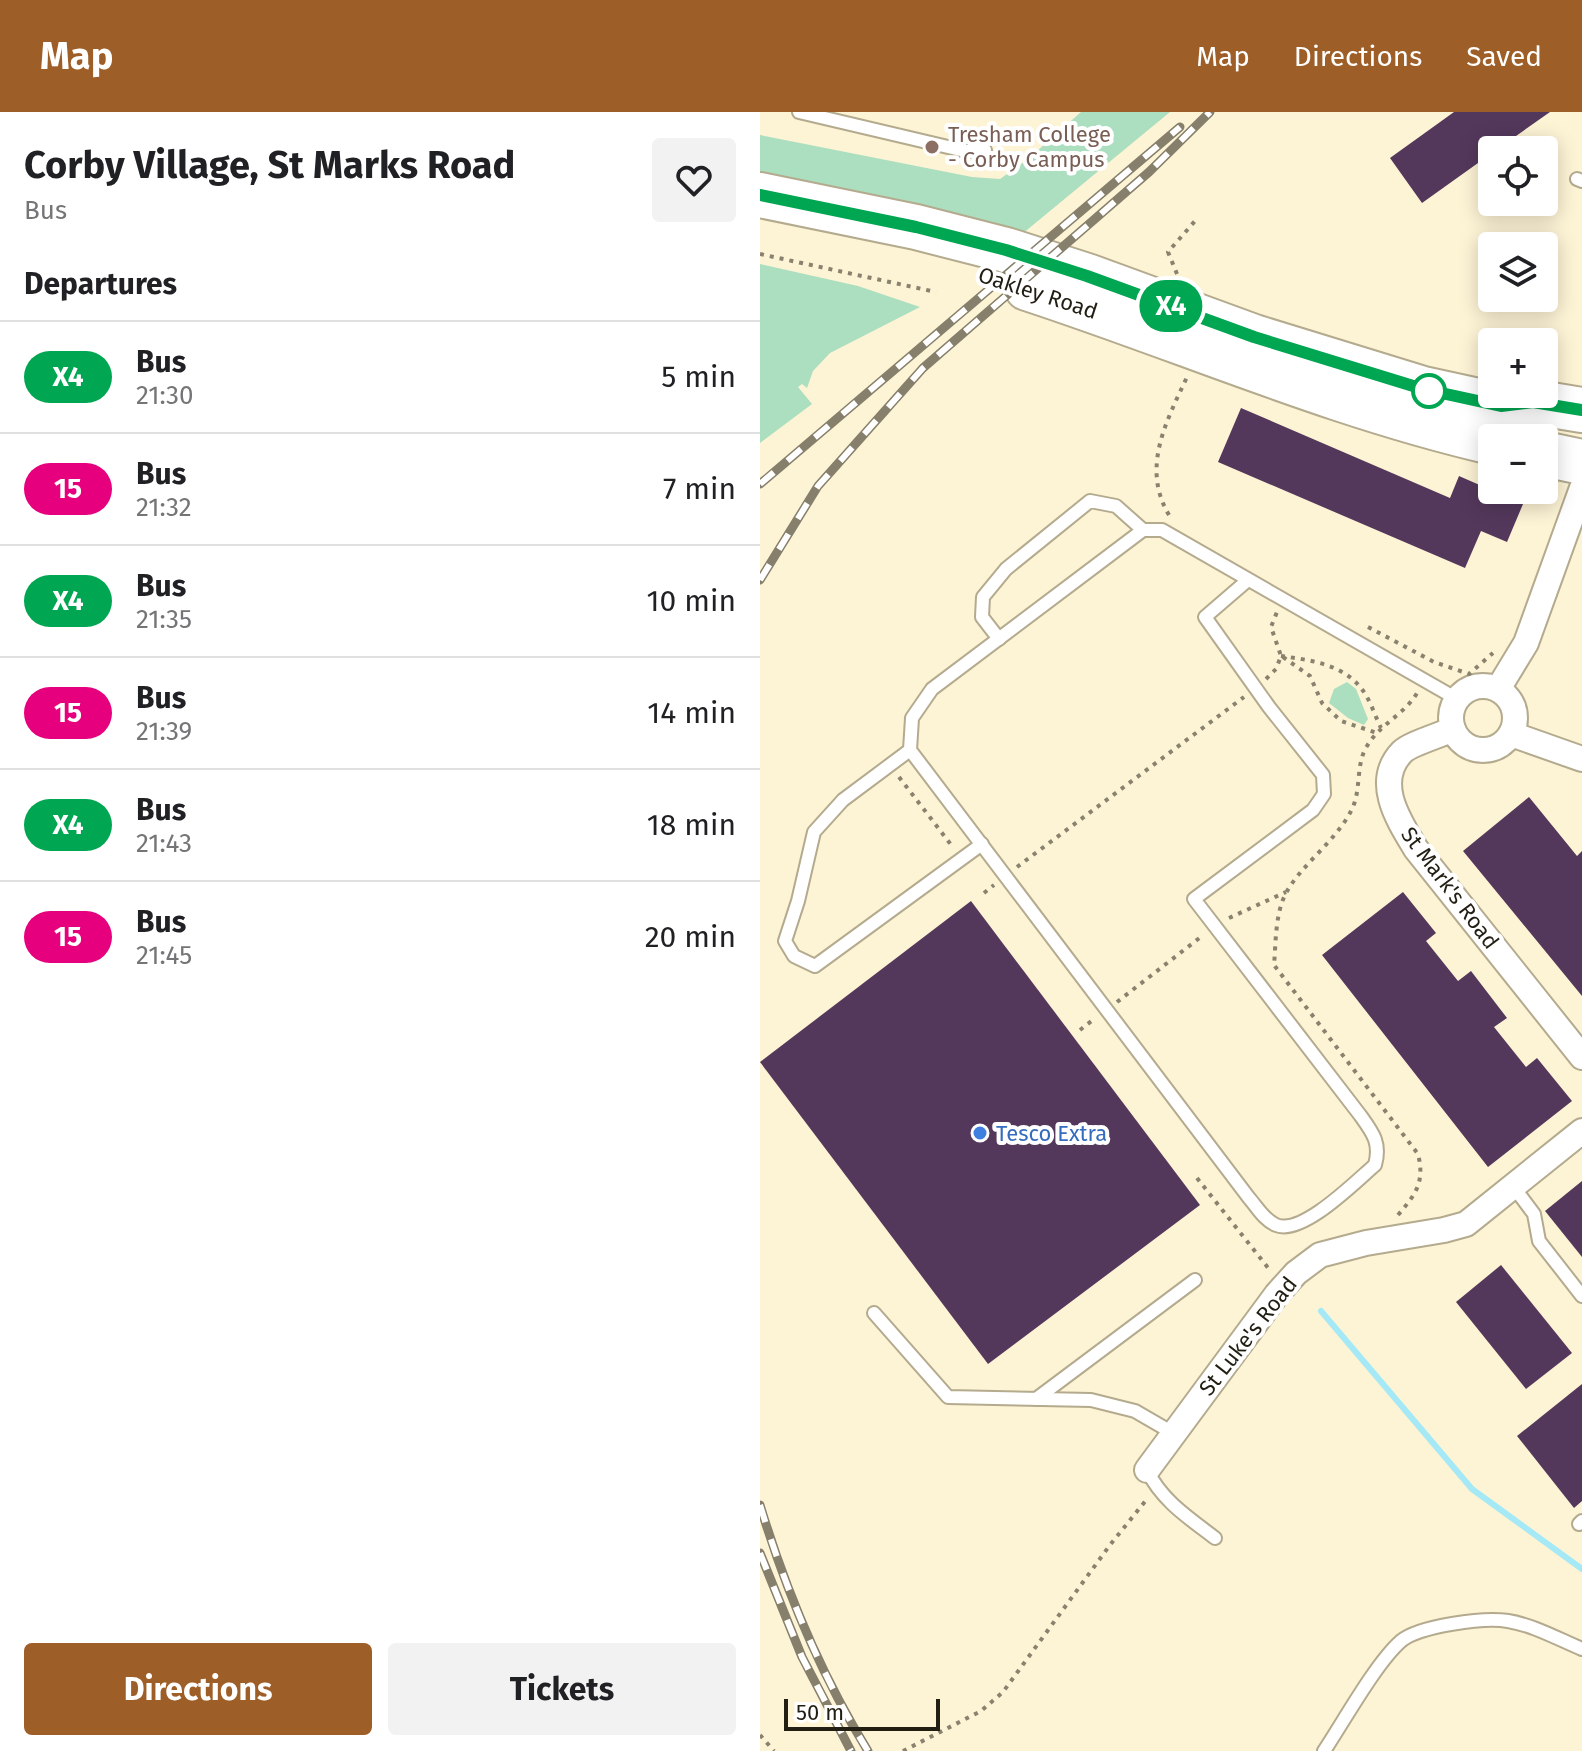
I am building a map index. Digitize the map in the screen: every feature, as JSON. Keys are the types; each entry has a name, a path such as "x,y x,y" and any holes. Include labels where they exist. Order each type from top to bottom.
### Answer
{"highway":[{"name":"Oakley Road","path":"760,195 916,227 1006,250 1254,337 1423,389 1497,424 1533,402 1582,410"},
{"name":"Oakley Road","path":"760,225 980,273 1341,401 1439,429 1478,426"},
{"path":"1497,424 1535,424"},
{"path":"1558,431 1577,436 1582,441"},
{"path":"1558,457 1582,462"}],"street":[{"path":"1498,689 1526,643 1582,488"},
{"path":"1480,686 1498,689 1513,705 1515,725 1511,734 1496,748 1476,749 1466,745 1453,729 1452,712 1457,699 1480,686"},
{"name":"St Mark's Road","path":"1453,729 1402,751 1389,776 1395,814 1416,849 1582,1057"},
{"path":"1511,734 1582,759"},
{"name":"St Luke's Road","path":"1147,1470 1284,1284 1320,1255 1466,1224 1582,1131"}],"lane":[{"path":"799,112 965,151 985,150"},
{"path":"999,639 982,617 983,597 1006,569 1090,501 1116,506 1143,530"},
{"path":"1248,580 1205,617 1255,688 1323,775 1324,794 1313,810 1194,899 1376,1136 1379,1152 1375,1165 1307,1220 1290,1227 1276,1225 1263,1215 910,750 912,718 932,689 1143,530 1162,530 1457,699"},
{"path":"910,750 843,800 814,832 785,941 794,956 815,966 982,844"},
{"path":"1513,1186 1534,1214 1539,1241 1582,1296"},
{"path":"1036,1399 1195,1280"},
{"path":"874,1313 948,1397 1091,1400 1135,1411 1173,1433"},
{"path":"1147,1470 1155,1487 1176,1508 1215,1538"},
{"path":"1324,1751 1384,1661 1401,1641 1414,1633 1453,1625 1507,1621 1531,1627 1582,1649"}],"path":[{"path":"1182,286 1168,252 1195,221"},
{"path":"760,254 936,292"},
{"path":"1170,518 1158,497 1158,450 1165,426 1193,364"},
{"path":"1281,656 1318,661 1348,676 1362,689 1379,731 1341,721 1322,703 1310,676 1281,656 1271,627 1284,601"},
{"path":"1434,662 1469,674 1498,646"},
{"path":"984,893 1255,688 1276,669 1281,656"},
{"path":"890,765 962,858"},
{"path":"1080,1030 1216,925 1240,911 1286,892"},
{"path":"1197,1178 1273,1274"},
{"path":"903,1751 981,1711 993,1701"},
{"path":"760,1735 774,1751"}],"green space":[{"path":"1081,112 1170,112 1016,239 760,180 760,135 972,177 1000,179 1028,159"},
{"path":"760,264 858,286 920,307 830,353 813,371 807,388 802,384 798,387 812,404 760,443"},
{"path":"1347,682 1356,689 1368,719 1364,725 1348,718 1329,703 1334,689"}],"building":[{"path":"1454,112 1550,112 1516,136 1478,136 1478,163 1422,203 1390,158"},
{"path":"1241,408 1450,498 1459,476 1478,484 1478,504 1523,504 1507,542 1481,531 1465,568 1218,462"},
{"path":"1529,797 1577,856 1582,851 1582,996 1463,851"},
{"path":"1403,892 1436,933 1426,941 1458,981 1471,971 1507,1018 1494,1027 1526,1067 1537,1058 1572,1101 1488,1167 1322,955"},
{"name":"Tesco Extra","path":"971,901 1200,1205 988,1364 760,1062"},
{"path":"1582,1181 1582,1257 1545,1211"},
{"path":"1501,1265 1572,1353 1526,1389 1456,1302"},
{"path":"1582,1384 1582,1501 1574,1508 1517,1436"}],"waterway":[{"path":"1321,1311 1472,1489 1582,1569"}],"railway":[{"path":"760,580 818,486 923,368 1149,172 1210,112"},
{"path":"760,484 1180,127"},
{"path":"760,1505 806,1632 835,1693 868,1751"},
{"path":"760,1553 802,1657 851,1751"}],"bus line":[{"name":"X4","path":"760,195 916,227 1006,250 1254,337 1423,389 1501,406 1533,402 1582,410"}],"place":[{"name":"Tresham College - Corby Campus","path":"932,147"},
{"name":"Tesco Extra","path":"980,1133"}]}
